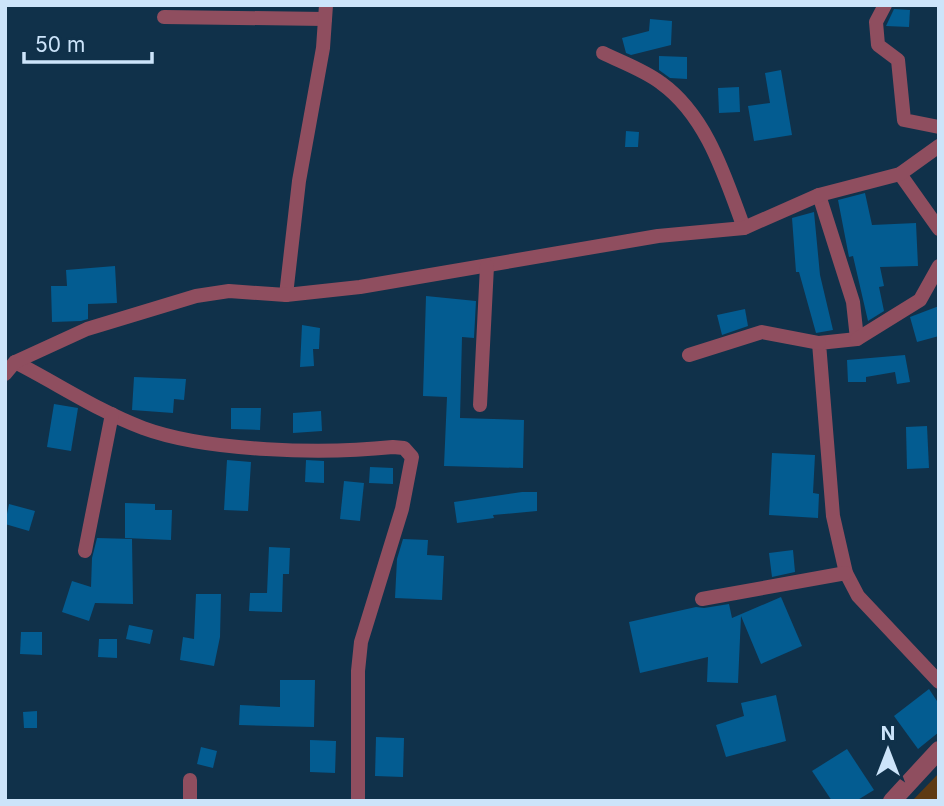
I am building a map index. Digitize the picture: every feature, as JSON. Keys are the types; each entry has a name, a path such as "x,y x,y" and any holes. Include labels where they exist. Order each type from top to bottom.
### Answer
{"street":[{"path":"885,5 876,22 878,44 898,60 904,120 939,127"},
{"path":"164,17 325,12 323,48 299,181 286,295"},
{"path":"603,53 661,83 689,112 716,154 744,228"},
{"path":"10,368 87,329 196,296 229,291 286,295 360,287 658,236 744,228 820,195 900,174 939,146"},
{"path":"900,174 939,229"},
{"path":"820,195 853,302 857,339"},
{"path":"480,405 487,266"},
{"path":"689,355 762,332 820,343 857,339 920,300 939,266"},
{"path":"820,343 834,516 845,572 858,596 939,682"},
{"path":"10,368 146,429 215,443 305,451 404,448 412,457 402,509 361,642 358,671 358,801"},
{"path":"85,551 112,414"},
{"path":"702,599 845,572"},
{"path":"892,801 939,750"},
{"path":"190,780 190,801"}],"shaded area":[{"path":"939,773 939,801 912,801"}],"building":[{"path":"894,9 910,10 909,27 886,26"},
{"path":"650,19 672,21 671,45 631,55 626,53 622,38 649,31"},
{"path":"659,56 687,57 687,79 670,78 659,70"},
{"path":"781,70 792,135 754,141 748,106 770,103 765,73"},
{"path":"739,87 740,112 719,113 718,88"},
{"path":"626,131 639,132 638,147 625,147"},
{"path":"865,193 872,225 916,223 918,266 880,267 884,286 879,287 884,311 868,321 853,256 849,257 838,200"},
{"path":"814,212 820,275 833,330 816,333 799,272 796,272 792,218"},
{"path":"115,266 117,303 88,304 88,319 52,322 51,286 67,286 66,270"},
{"path":"426,296 476,301 474,338 462,337 460,418 524,420 523,468 444,466 447,397 423,396"},
{"path":"939,306 939,336 917,342 910,317"},
{"path":"745,309 748,326 722,335 717,315"},
{"path":"302,325 320,328 319,349 313,349 314,366 300,367"},
{"path":"905,355 910,382 897,384 895,372 866,377 866,382 848,382 847,360"},
{"path":"134,377 186,379 184,400 174,399 173,413 132,410"},
{"path":"54,404 78,408 71,451 47,447"},
{"path":"231,408 261,408 260,430 231,429"},
{"path":"321,411 322,431 293,433 293,413"},
{"path":"927,426 929,468 907,469 906,427"},
{"path":"772,453 815,455 813,493 819,494 818,518 769,515"},
{"path":"227,460 251,462 248,511 224,510"},
{"path":"306,460 324,461 324,483 305,482"},
{"path":"370,467 393,468 393,484 369,483"},
{"path":"344,481 364,483 360,521 340,519"},
{"path":"537,492 537,511 493,515 494,518 457,523 454,502"},
{"path":"125,503 155,504 155,510 172,510 171,540 125,538"},
{"path":"9,504 35,511 29,531 5,524"},
{"path":"97,538 132,539 133,604 95,603 89,621 62,612 72,581 91,587 92,558"},
{"path":"403,539 428,540 427,555 444,556 442,600 395,598 397,559"},
{"path":"269,547 290,548 289,574 283,574 282,612 249,611 250,593 267,593"},
{"path":"793,550 795,572 772,577 769,553"},
{"path":"196,594 221,594 220,637 214,666 180,660 183,637 194,639"},
{"path":"781,597 802,646 761,664 741,616 738,683 707,682 708,657 640,673 629,622 696,607 729,604 732,618"},
{"path":"129,625 153,630 150,644 126,639"},
{"path":"21,632 42,632 42,655 20,654"},
{"path":"99,639 117,639 117,658 98,657"},
{"path":"280,680 315,680 314,727 239,725 240,705 280,707"},
{"path":"929,689 939,704 939,732 918,749 894,716"},
{"path":"776,695 786,741 726,757 716,725 744,716 741,703"},
{"path":"37,711 37,728 24,728 23,712"},
{"path":"376,737 404,738 403,777 375,776"},
{"path":"310,740 336,741 335,773 310,772"},
{"path":"201,747 217,751 213,768 197,764"},
{"path":"847,749 874,790 856,801 832,801 812,771"}]}
